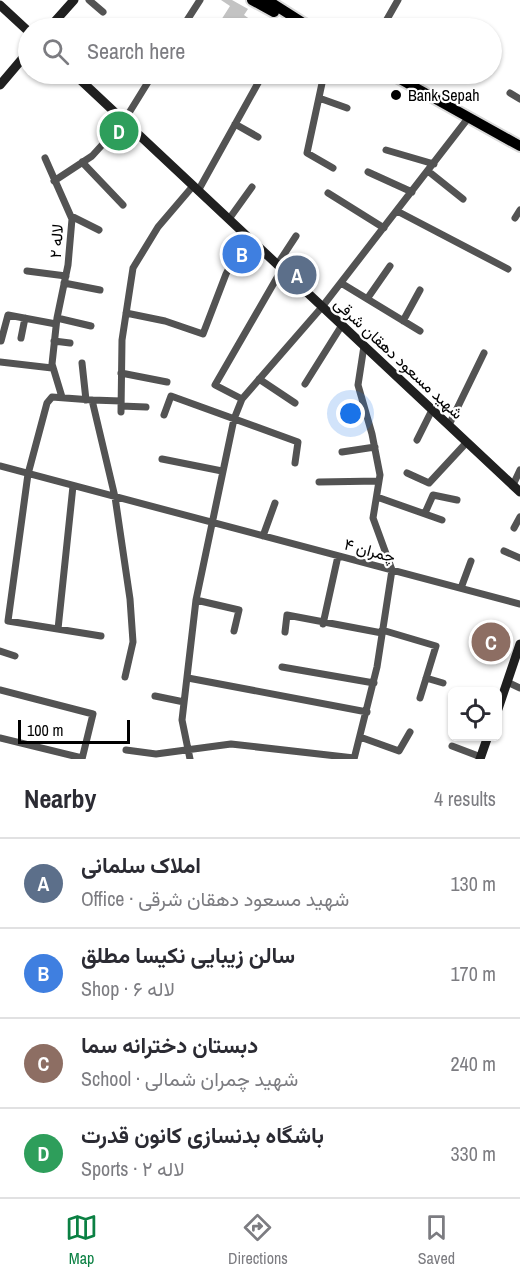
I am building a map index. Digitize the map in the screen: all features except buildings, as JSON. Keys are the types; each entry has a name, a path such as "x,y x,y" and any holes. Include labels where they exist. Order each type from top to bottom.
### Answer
{"main road":[{"path":"58,18 74,0"},
{"path":"252,0 281,18"},
{"path":"267,0 285,18"},
{"path":"0,5 18,22"},
{"path":"0,84 18,63"},
{"name":"شهید مسعود دهقان شرقی","path":"85,84 516,489"},
{"path":"410,84 520,146"},
{"path":"502,697 520,644"},
{"path":"481,758 486,741"}],"street":[{"path":"89,0 103,12"},
{"path":"188,18 200,0"},
{"path":"388,18 398,0"},
{"path":"54,181 92,156 124,121 147,84"},
{"path":"121,406 122,340 133,268 158,227 196,188 257,84"},
{"path":"322,84 307,153 333,168"},
{"path":"510,93 520,99"},
{"path":"319,98 347,108"},
{"path":"189,755 182,720 196,600 234,418 242,399 322,307 469,117"},
{"path":"235,124 258,137"},
{"path":"386,150 434,164"},
{"name":"لاله ۲","path":"45,158 71,216 65,280 54,341 52,368 62,397"},
{"path":"82,162 123,205"},
{"path":"428,171 464,199"},
{"path":"368,172 412,192"},
{"path":"229,219 252,187"},
{"path":"328,193 384,228"},
{"path":"515,218 520,210"},
{"path":"397,211 508,269"},
{"path":"71,216 99,230"},
{"path":"126,313 165,321 203,334 226,274 246,235"},
{"path":"242,399 215,385 296,236"},
{"path":"367,299 390,266"},
{"path":"27,271 100,290"},
{"path":"341,283 420,331"},
{"path":"403,321 420,290"},
{"path":"1,342 8,315 91,326"},
{"path":"21,338 25,318"},
{"path":"305,384 342,325"},
{"path":"54,341 70,343"},
{"path":"126,750 189,755 231,744 354,758 374,683 392,570 373,518 380,481 375,447 358,385 364,346"},
{"path":"449,425 484,353"},
{"path":"0,362 52,368"},
{"path":"82,363 89,400 115,497 130,599 133,642 125,677"},
{"path":"121,374 166,382"},
{"path":"260,379 295,403"},
{"path":"165,415 171,396 234,418 297,442 295,463"},
{"path":"101,636 8,621 28,474 47,403 52,397 146,407"},
{"path":"417,440 432,410"},
{"path":"407,472 429,483 467,442"},
{"path":"342,452 375,447"},
{"path":"162,459 222,471"},
{"name":"چمران ۴","path":"0,466 520,604"},
{"path":"516,489 520,470"},
{"path":"319,482 380,481"},
{"path":"58,629 73,486"},
{"path":"425,513 433,495 457,500"},
{"path":"377,497 441,520"},
{"path":"263,536 275,503"},
{"path":"514,528 520,517"},
{"path":"504,551 520,558"},
{"path":"323,624 338,556"},
{"path":"461,588 471,561"},
{"path":"196,600 239,610 234,631"},
{"path":"285,632 287,615 323,624 382,631 436,646 420,698"},
{"path":"0,651 15,656"},
{"path":"282,668 374,683"},
{"path":"188,678 366,712"},
{"path":"426,678 443,683"},
{"path":"507,682 520,688"},
{"path":"0,690 93,714 82,758 0,738"},
{"path":"155,696 184,702"},
{"path":"360,737 399,751 410,732"},
{"path":"452,746 481,758"}],"place":[{"name":"Bank Sepah","path":"396,95"},
{"name":"باشگاه بدنسازی کانون قدرت","path":"119,131"},
{"name":"سالن زیبایی نکیسا مطلق","path":"242,254"},
{"name":"املاک سلمانی","path":"297,275"},
{"name":"دبستان دخترانه سما","path":"491,642"}]}
